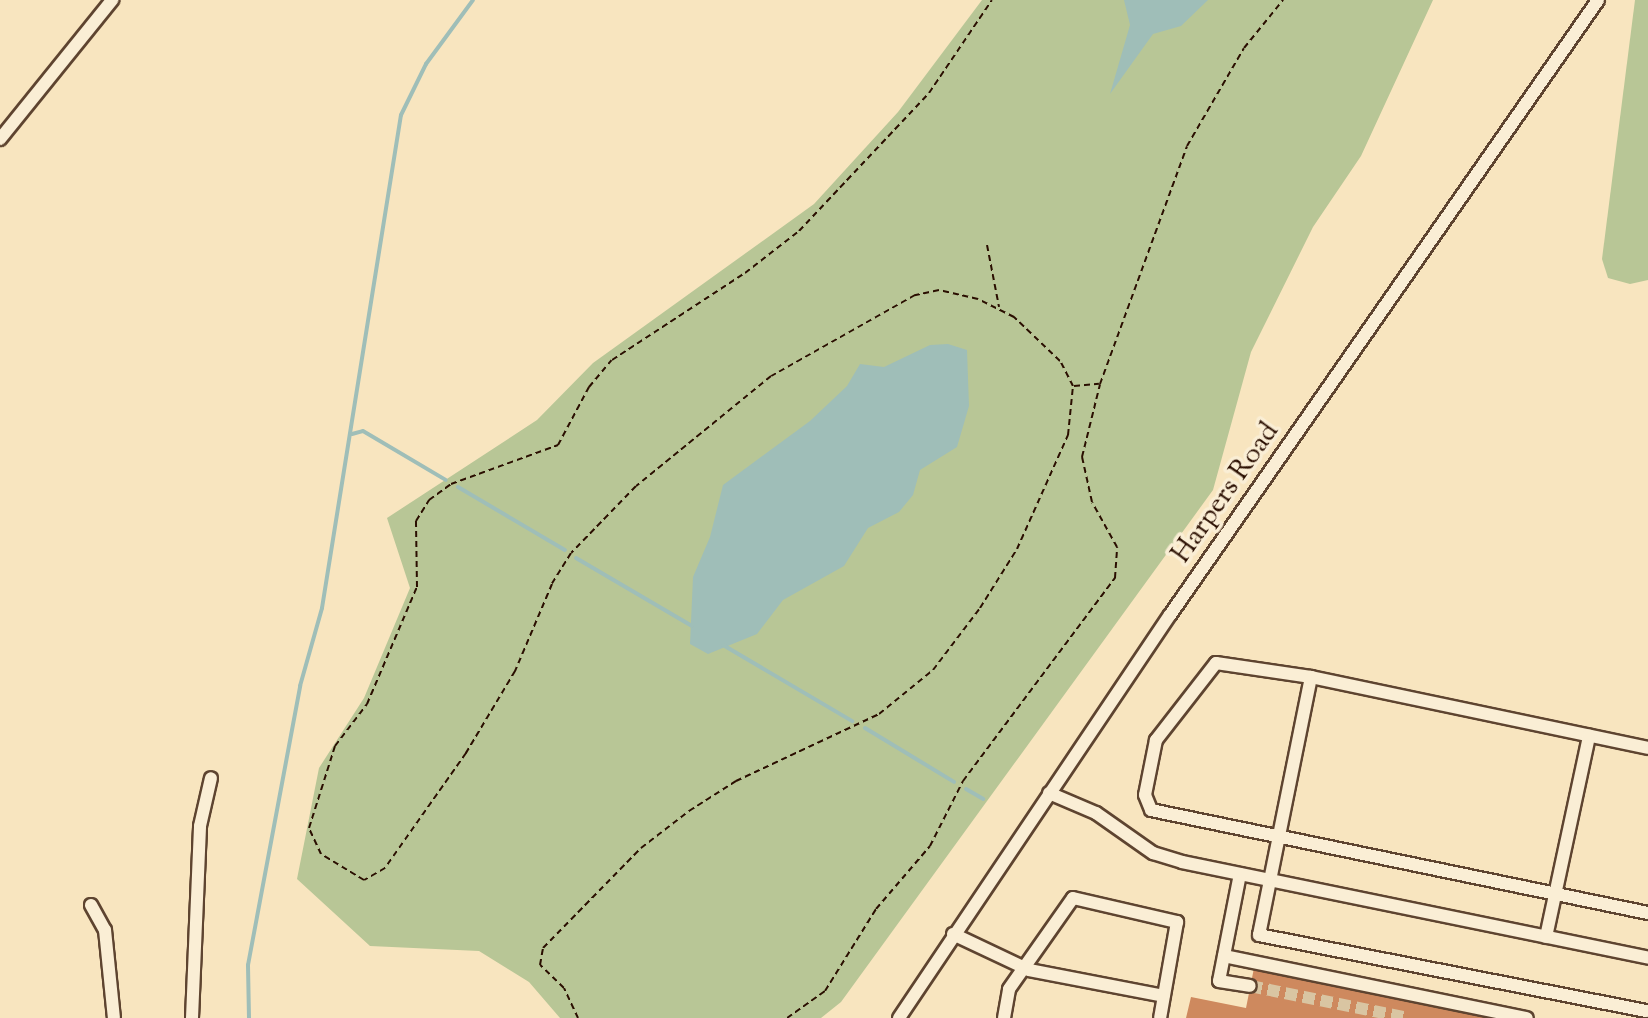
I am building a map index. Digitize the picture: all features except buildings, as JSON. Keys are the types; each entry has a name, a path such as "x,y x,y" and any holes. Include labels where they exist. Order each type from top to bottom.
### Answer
{"street":[{"path":"0,139 112,0"},
{"name":"Harpers Road","path":"899,1018 1049,793 1598,0"},
{"path":"1648,748 1311,677 1216,663 1156,740 1145,795 1151,810 1648,913"},
{"path":"1311,677 1259,935 1648,1011"},
{"path":"1546,937 1589,736"},
{"path":"192,1018 200,826 211,778"},
{"path":"1049,793 1096,813 1153,853 1268,880 1648,958"},
{"path":"1240,874 1219,981 1250,986"},
{"path":"1004,1018 1009,989 1073,898 1177,922 1160,1018"},
{"path":"91,905 105,930 114,1018"},
{"path":"953,934 1022,967 1164,996"},
{"path":"1224,956 1527,1018"}],"path":[{"path":"578,1018 564,988 540,965 543,948 667,827 736,781 879,714 933,670 980,608 1017,549 1068,435 1073,386 1041,340 999,308 959,293 926,291 787,365 725,411 636,486 571,553 552,584 515,671 466,753 385,868 364,880 321,854 309,828 335,746 367,704 417,587 415,529 421,510 464,478 558,445 589,387 612,360 745,273 799,231 929,93 992,0"},
{"path":"787,1018 825,991 876,909 930,846 963,781 1115,578 1117,547 1092,502 1082,457 1100,384 1187,146 1249,41 1283,0"},
{"path":"987,245 999,308"},
{"path":"1073,386 1100,384"}],"green space":[{"path":"982,0 1433,0 1361,156 1313,227 1251,352 1213,490 841,1002 821,1018 560,1018 529,982 479,951 370,946 297,879 319,768 364,698 410,588 387,518 537,420 593,363 814,204 898,112"},
{"path":"1635,0 1648,0 1648,280 1630,284 1608,278 1602,259"}],"water":[{"path":"1124,0 1208,0 1181,26 1153,34 1110,94 1130,25"},
{"path":"948,344 967,350 969,406 957,447 920,470 913,495 899,512 868,528 844,566 783,600 757,634 708,654 690,644 693,577 710,537 723,485 810,421 847,386 860,364 884,367 930,345"}],"waterway":[{"path":"249,1018 248,965 300,686 322,608 401,115 426,64 473,0"},
{"path":"352,434 363,431 446,480"},
{"path":"458,487 565,550"},
{"path":"576,558 692,626"},
{"path":"723,645 852,721"},
{"path":"865,728 954,782"},
{"path":"966,789 983,799"}],"tunnel":[{"path":"1250,986 1408,1018"}]}
